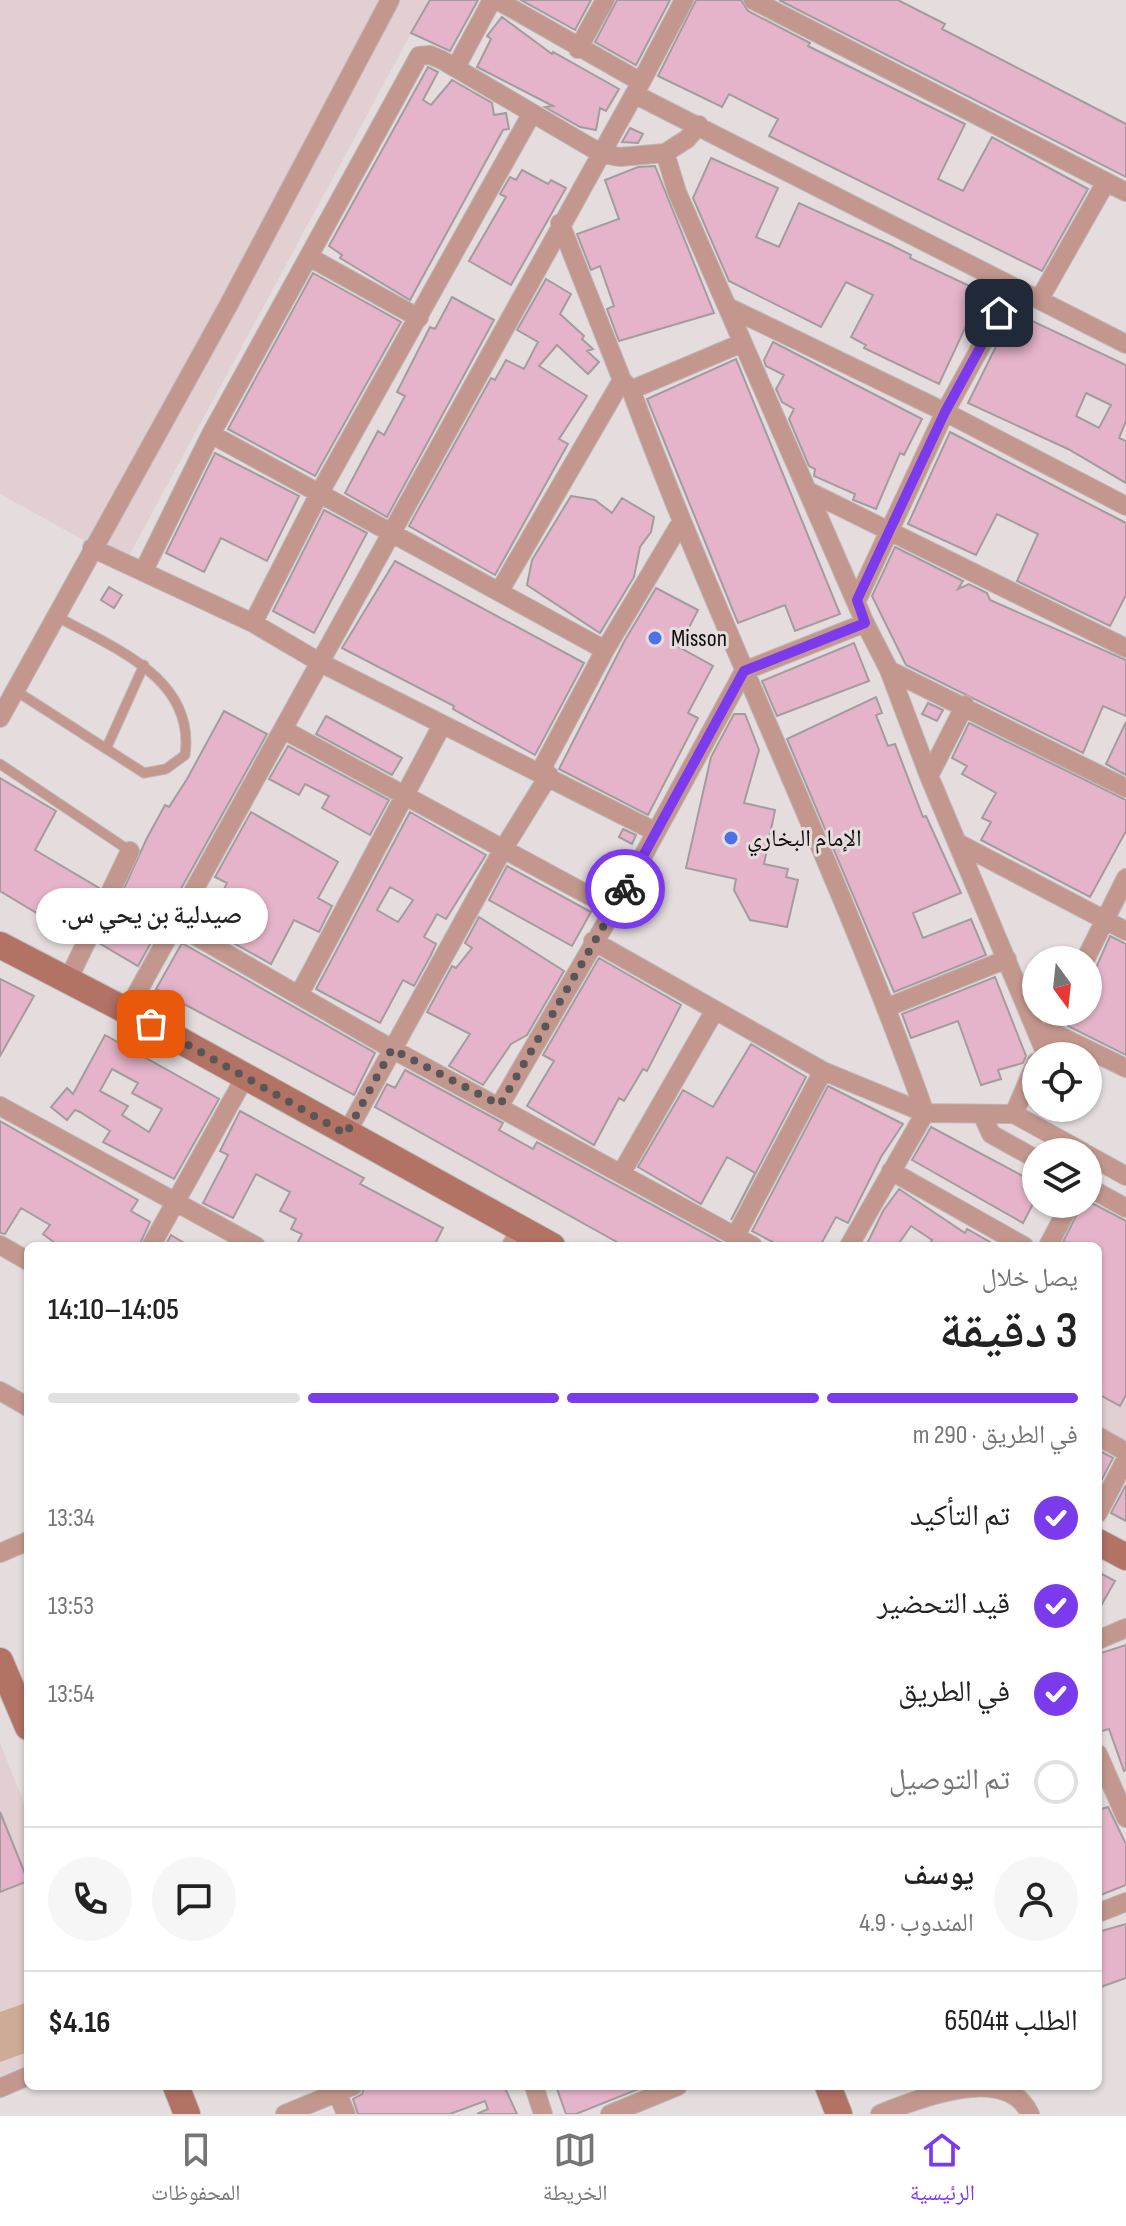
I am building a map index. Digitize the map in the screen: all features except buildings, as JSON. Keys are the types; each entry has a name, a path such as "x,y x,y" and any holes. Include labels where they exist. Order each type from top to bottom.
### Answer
{"main road":[{"path":"0,945 127,1011 346,1134 516,1238"},
{"path":"1102,1544 1126,1557"},
{"path":"0,1661 24,1718"},
{"path":"178,2090 187,2114"},
{"path":"830,2090 839,2114"}],"street":[{"path":"0,718 54,615 228,306 390,0"},
{"path":"456,67 495,0 699,125 1126,344"},
{"path":"578,49 605,0"},
{"path":"127,1011 393,533 560,223 638,89 684,0"},
{"path":"753,0 1126,192"},
{"path":"143,572 211,434 311,258 419,56 430,55 456,67 602,154 620,157 665,153 687,139 699,125"},
{"path":"253,623 319,494 532,113"},
{"path":"665,153 709,272 730,308 742,343 865,623 889,670 929,776 1039,1042"},
{"path":"1039,300 1106,182"},
{"path":"560,223 680,524 888,1007 925,1113 851,1242"},
{"path":"311,258 419,318"},
{"path":"857,600 945,412 1013,288"},
{"path":"730,308 945,412 1126,506"},
{"path":"499,592 626,385 742,343"},
{"path":"211,434 605,650"},
{"path":"808,491 1126,647"},
{"path":"346,1134 545,773 605,650 680,524"},
{"path":"92,548 253,623 321,663 545,773 656,832"},
{"path":"500,1105 614,909 744,671 865,623"},
{"path":"889,670 965,705 1126,788"},
{"path":"929,776 965,705"},
{"path":"299,995 442,725"},
{"path":"284,730 502,851 614,909"},
{"path":"958,843 1126,931"},
{"path":"67,982 130,851"},
{"path":"1092,946 1126,878"},
{"path":"175,924 392,1049 500,1105 745,1242"},
{"path":"593,941 823,1071 925,1113 982,1114 1001,1111 1014,1114 1058,1138"},
{"path":"888,1007 1007,959"},
{"path":"622,1172 715,1010"},
{"path":"1102,1063 1126,1068"},
{"path":"735,1237 823,1071"},
{"path":"153,1242 245,1077"},
{"path":"1014,1114 1022,1095"},
{"path":"0,1106 249,1242"},
{"path":"982,1114 991,1134 1022,1151"},
{"path":"1102,1162 1126,1176"},
{"path":"891,1171 1017,1242"},
{"path":"1102,1195 1126,1208"},
{"path":"1050,1242 1063,1218"},
{"path":"0,1245 24,1259"},
{"path":"0,1391 24,1405"},
{"path":"1102,1438 1126,1452"},
{"path":"1102,1505 1126,1459"},
{"path":"0,1553 24,1543"},
{"path":"1102,1638 1126,1628"},
{"path":"1102,1763 1126,1818"},
{"path":"1102,1911 1126,1902"},
{"path":"0,2088 24,2078"},
{"path":"285,2114 343,2090"},
{"path":"345,2090 346,2114"},
{"path":"535,2090 543,2114"},
{"path":"610,2114 652,2106 673,2090"},
{"path":"880,2114 919,2098 957,2090"},
{"path":"1006,2090 1018,2096 1030,2114"}],"lane":[{"path":"16,691 144,773 166,769 185,755 188,732 180,704 144,665 54,615"},
{"path":"106,749 144,665"},
{"path":"0,764 130,851"}],"shaded area":[{"path":"0,0 429,0 125,563 0,494"},
{"path":"1126,1297 1126,1444 1102,1430 1102,1338"},
{"path":"0,1743 24,1803 24,2067 0,2076"},
{"path":"24,2003 24,2053 0,2062 0,2012"}],"way so far":[{"path":"151,1024 346,1134 392,1049 500,1105 625,889"}],"place":[{"name":"Misson","path":"655,638"},
{"name":"الإمام البخاري","path":"731,838"},
{"name":"صيدلية بن يحي س.","path":"151,1024"}],"route":[{"path":"625,889 744,671 865,623 857,600 945,412 999,313"}]}
